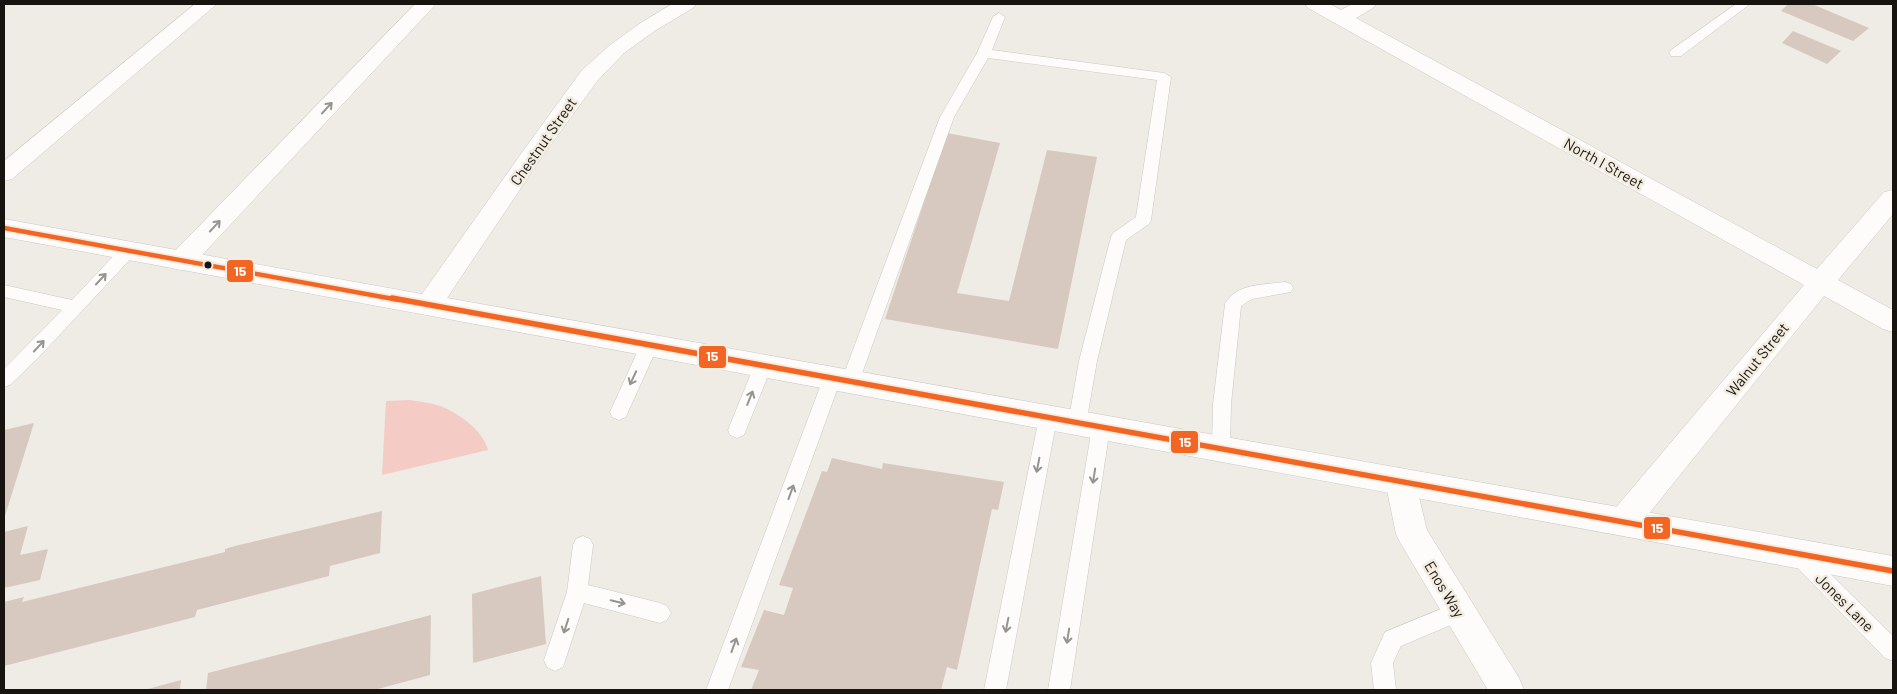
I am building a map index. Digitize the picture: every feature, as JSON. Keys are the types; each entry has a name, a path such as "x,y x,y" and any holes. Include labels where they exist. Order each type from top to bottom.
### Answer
{"street":[{"path":"4,173 207,4"},
{"path":"181,261 426,4"},
{"name":"Chestnut Street","path":"428,306 531,156 590,75 617,49 649,26 686,4"},
{"name":"North I Street","path":"1315,4 1893,322"},
{"path":"1342,18 1366,4"},
{"name":"Walnut Street","path":"1624,522 1820,283 1893,198"},
{"path":"4,228 1893,571"},
{"name":"Enos Way","path":"1400,481 1412,534 1507,690"}],"lane":[{"path":"1676,53 1744,4"},
{"path":"717,690 947,117 984,53 999,17"},
{"path":"984,53 1164,77 1143,220 1119,237 1088,361 1089,426 1059,690"},
{"path":"4,380 32,354 128,251"},
{"path":"1221,448 1222,404 1233,304 1238,297 1246,294 1285,288"},
{"path":"4,291 75,307"},
{"path":"619,412 649,346"},
{"path":"737,430 763,366"},
{"path":"995,690 1048,418"},
{"path":"555,660 577,592 583,545"},
{"name":"Jones Lane","path":"1796,553 1893,651"},
{"path":"577,592 660,613"},
{"path":"1385,690 1382,663 1393,638 1458,612"}],"shaded area":[{"path":"410,400 437,405 458,415 477,430 488,450 382,475 386,401"}],"building":[{"path":"1788,4 1812,4 1869,28 1853,41 1781,11"},
{"path":"1793,31 1841,51 1827,64 1782,43"},
{"path":"947,133 1000,143 957,293 1009,301 1047,150 1097,157 1058,349 885,319"},
{"path":"34,423 4,519 4,430"},
{"path":"832,458 882,469 883,463 1004,482 998,510 992,509 957,670 947,667 941,690 751,690 759,670 741,667 764,610 784,615 793,588 779,585 822,471 827,472"},
{"path":"382,511 380,553 330,566 329,576 197,610 195,617 4,666 4,602 24,597 22,602 225,552 225,549 235,546"},
{"path":"28,526 20,555 48,549 40,580 4,588 4,532"},
{"path":"541,576 546,644 473,663 472,594"},
{"path":"431,615 430,675 374,690 206,690 208,673"},
{"path":"181,680 180,690 144,690"}],"transit line":[{"name":"15","path":"4,228 1893,571"}]}
